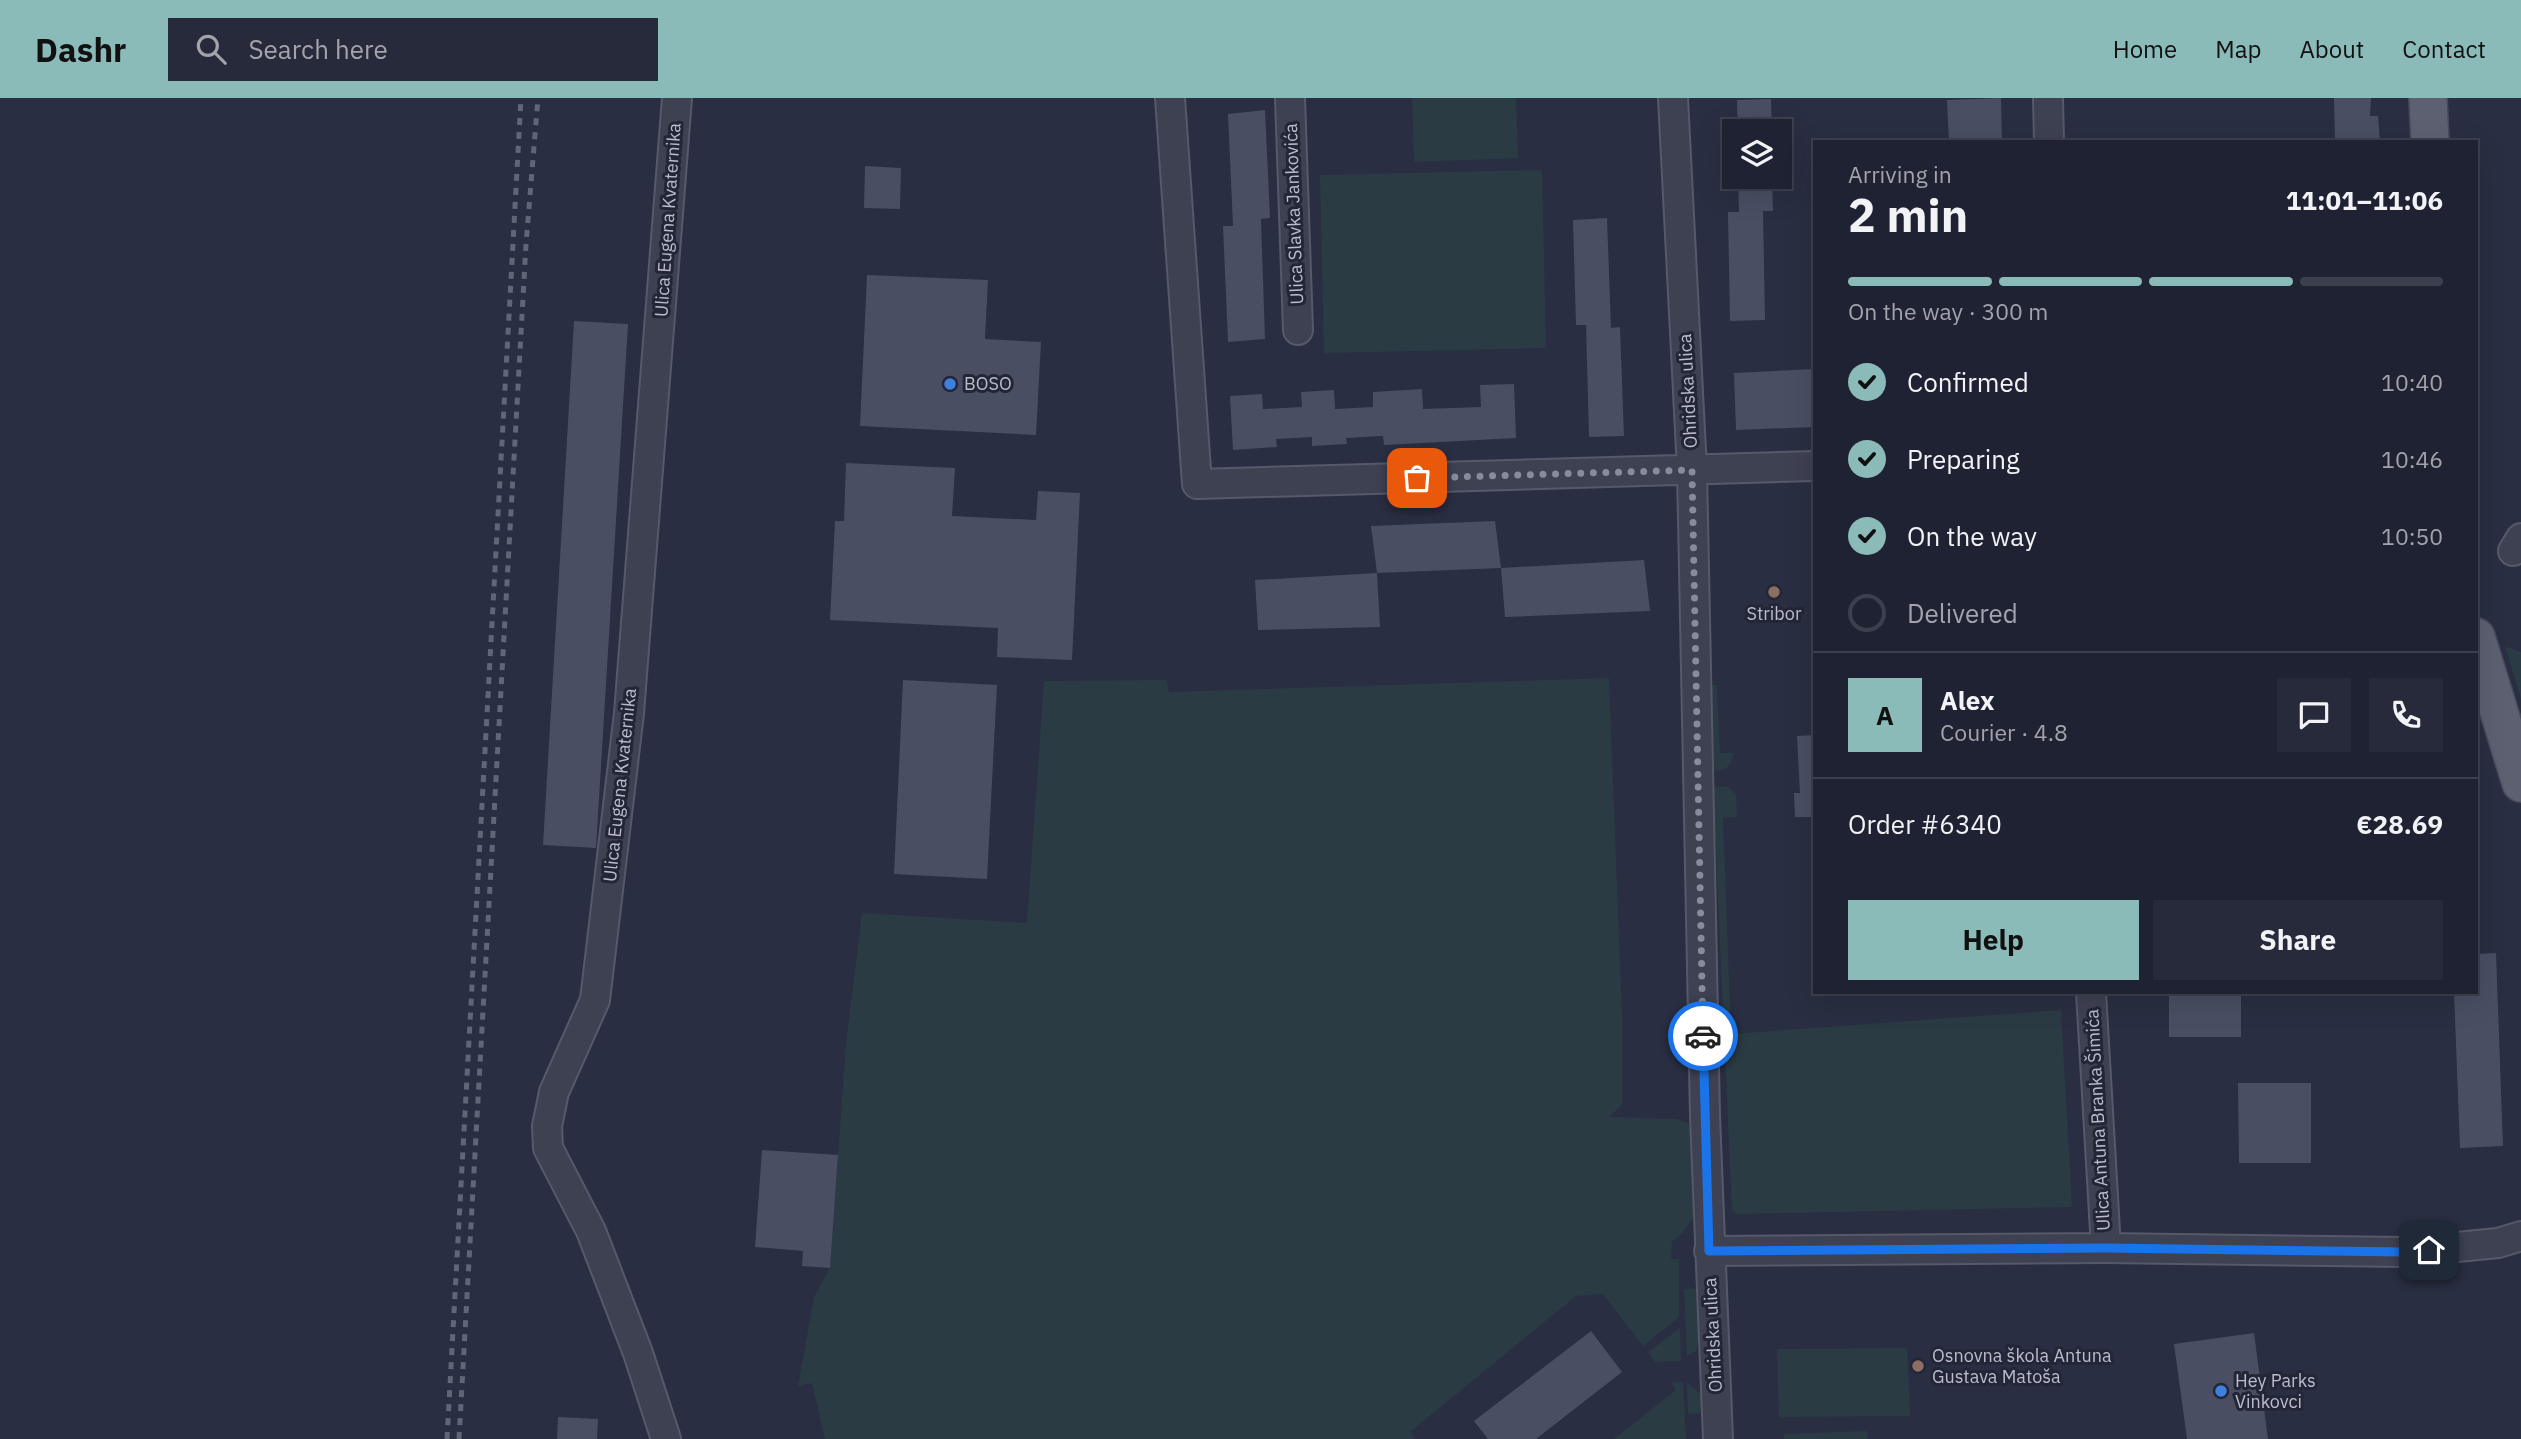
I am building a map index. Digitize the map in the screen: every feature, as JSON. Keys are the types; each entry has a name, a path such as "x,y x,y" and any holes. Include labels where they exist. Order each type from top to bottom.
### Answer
{"main road":[{"path":"2428,98 2430,140"},
{"path":"2478,643 2521,783"}],"street":[{"name":"Ulica Eugena Kvaternika","path":"666,1439 638,1353 592,1231 548,1148 547,1126 554,1092 595,1000 597,987 629,713 677,98"},
{"path":"1170,98 1197,484 1813,466"},
{"name":"Ulica Slavka Jankovića","path":"1290,98 1298,330"},
{"name":"Ohridska ulica","path":"1673,98 1692,470 1709,1251 1718,1439"},
{"path":"2048,98 2049,140"},
{"name":"Ulica Antuna Branka Šimića","path":"2091,994 2106,1248"},
{"path":"1709,1251 2106,1248 2406,1252 2498,1243 2521,1236"}],"shaded area":[{"path":"1412,98 1516,98 1518,158 1414,162"},
{"path":"1542,170 1546,348 1324,353 1320,175"},
{"path":"2505,646 2521,652 2521,699"},
{"path":"1609,678 1622,1015 1622,1104 1609,1117 1677,1119 1688,1123 1693,1132 1694,1217 1679,1237 1672,1241 1671,1259 1679,1259 1679,1317 1643,1346 1603,1294 1576,1296 1410,1432 1415,1439 825,1439 812,1383 798,1386 814,1297 830,1268 846,1043 862,913 1027,923 1044,681 1167,680 1169,692"},
{"path":"1711,685 1717,685 1720,753 1734,753 1728,766 1714,771"},
{"path":"1713,786 1728,787 1736,794 1737,817 1723,818 1731,1034 2061,1010 2072,1207 1738,1214 1732,1210"},
{"path":"1700,1288 1700,1337 1696,1351 1687,1356 1684,1289"},
{"path":"1680,1328 1681,1361 1655,1362 1648,1352"},
{"path":"1907,1348 1910,1416 1779,1417 1777,1349"},
{"path":"1671,1382 1683,1382 1686,1439 1614,1439 1676,1390"},
{"path":"1687,1383 1702,1395 1704,1413 1688,1414"},
{"path":"1867,1431 1868,1439 1784,1439 1784,1434"}],"building":[{"path":"2001,98 2002,140 1949,140 1947,100"},
{"path":"2334,98 2371,98 2370,116 2378,116 2380,140 2335,140"},
{"path":"1771,99 1772,119 1738,119 1737,100"},
{"path":"1265,110 1270,218 1261,219 1265,339 1228,342 1223,226 1233,226 1228,114"},
{"path":"865,166 901,168 900,209 864,208"},
{"path":"1738,189 1772,189 1773,211 1763,211 1765,320 1730,321 1728,212 1739,212"},
{"path":"1607,218 1611,328 1620,327 1624,436 1589,437 1586,325 1576,325 1573,220"},
{"name":"BOSO","path":"867,275 988,280 985,339 1041,342 1036,435 860,426"},
{"path":"574,321 628,324 596,848 543,845"},
{"path":"1813,369 1813,427 1736,430 1734,373"},
{"path":"1514,384 1516,438 1384,445 1383,436 1346,438 1347,444 1312,446 1312,437 1276,439 1277,447 1233,450 1230,396 1262,394 1263,409 1302,407 1301,392 1334,390 1335,409 1373,407 1373,392 1422,389 1423,409 1481,407 1480,385"},
{"path":"846,463 955,468 952,516 1036,520 1038,491 1080,493 1072,660 997,657 998,628 830,620 835,521 844,521"},
{"path":"1495,521 1501,568 1377,573 1371,526"},
{"path":"1644,560 1650,611 1505,617 1501,568"},
{"path":"1377,573 1380,627 1258,630 1255,580"},
{"path":"903,680 997,685 987,879 894,874"},
{"path":"1813,735 1813,817 1795,817 1794,793 1800,793 1797,736"},
{"path":"2496,953 2503,1146 2460,1148 2454,994 2478,994 2478,954"},
{"path":"2169,994 2241,994 2241,1037 2169,1037"},
{"path":"2238,1083 2311,1083 2311,1163 2239,1163"},
{"path":"762,1150 838,1155 830,1268 802,1266 803,1251 755,1247"},
{"path":"1591,1331 1622,1372 1536,1439 1488,1439 1474,1421"},
{"name":"Hey Parks Vinkovci","path":"2254,1333 2268,1439 2187,1439 2174,1344"},
{"path":"558,1417 598,1419 597,1439 557,1439"}],"railway":[{"path":"447,1439 521,98"},
{"path":"459,1439 526,244 538,98"}],"way so far":[{"path":"1417,478 1692,470 1703,1036"}],"place":[{"name":"BOSO","path":"950,384"},
{"name":"Stribor","path":"1774,592"},
{"name":"Osnovna škola Antuna Gustava Matoša","path":"1918,1366"},
{"name":"Hey Parks Vinkovci","path":"2221,1391"}],"route":[{"path":"1703,1036 1709,1251 2106,1248 2406,1252 2429,1250"}]}
